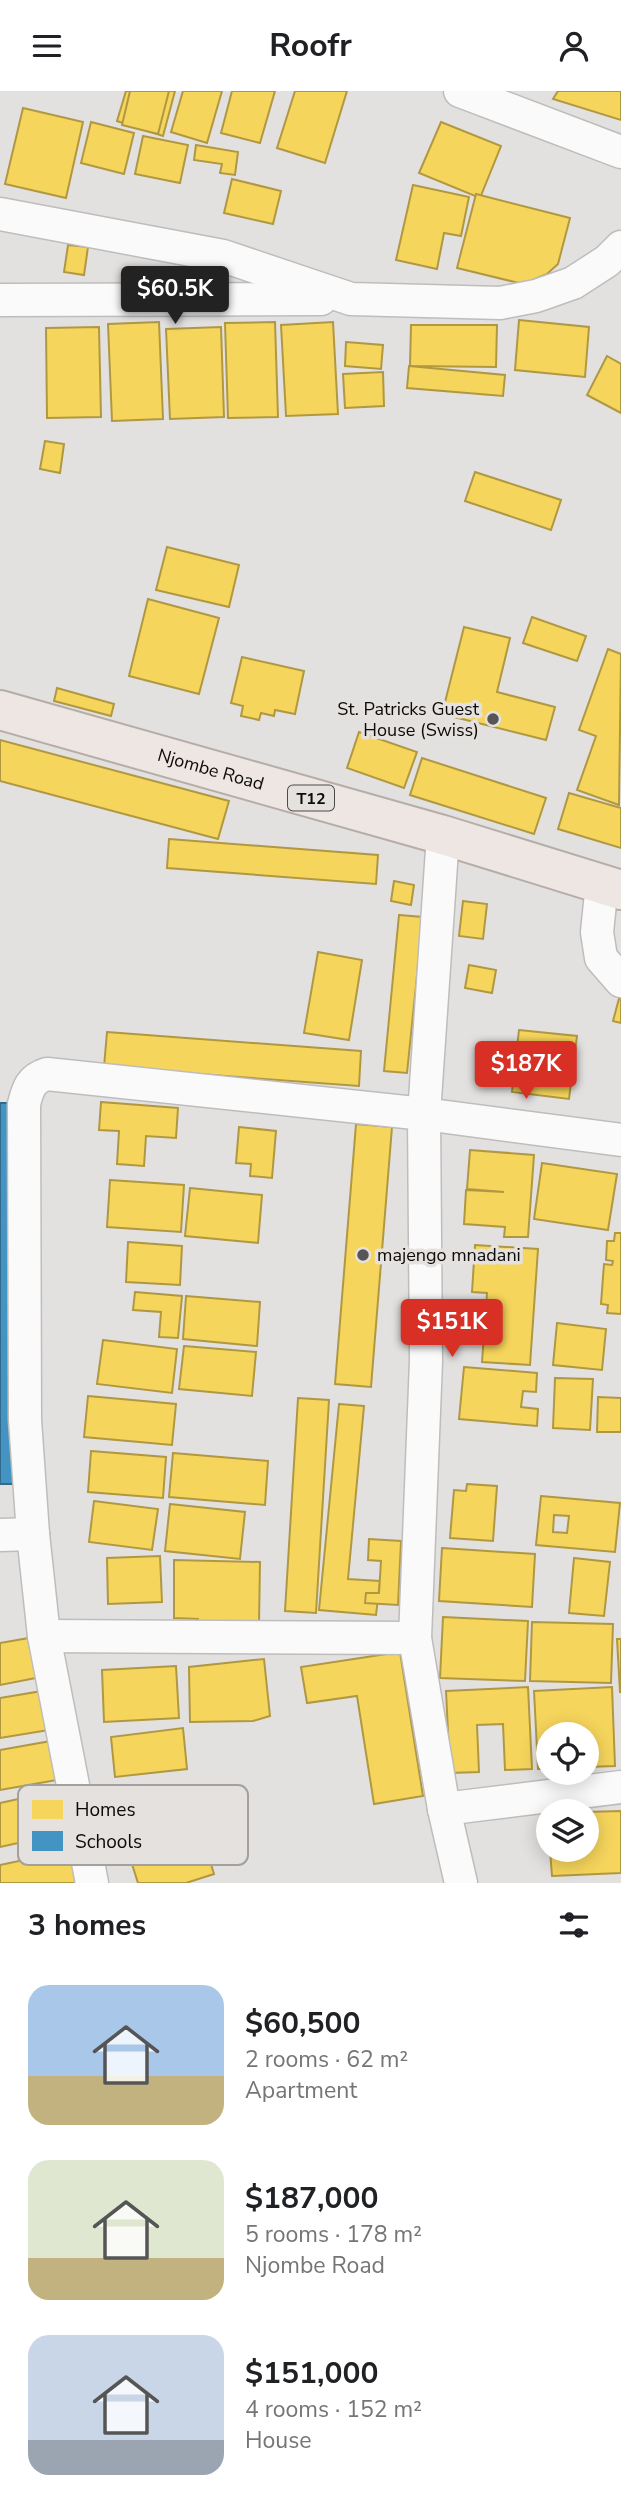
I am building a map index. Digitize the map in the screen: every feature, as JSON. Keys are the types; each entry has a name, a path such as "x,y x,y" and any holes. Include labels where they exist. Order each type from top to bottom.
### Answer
{"highway":[{"name":"Njombe Road","path":"0,710 443,835 612,887"}],"street":[{"path":"460,91 621,152"},
{"path":"0,214 223,256 351,299"},
{"path":"0,300 351,299 500,303 536,296 573,283 607,261 621,247"},
{"path":"443,835 424,1114 426,1361 415,1639 444,1809 461,1883"},
{"path":"612,887 597,932 601,958 621,981"},
{"path":"73,1785 44,1636 25,1420 24,1104 29,1086 38,1077 47,1075 424,1114 621,1140"},
{"path":"0,1535 33,1534"},
{"path":"44,1636 415,1639"},
{"path":"444,1809 621,1787"},
{"path":"89,1865 92,1883"}],"building: Homes":[{"path":"126,91 175,91 163,136 117,121"},
{"path":"130,91 169,91 158,134 122,125"},
{"path":"183,91 222,91 207,143 171,132"},
{"path":"232,91 275,91 260,143 221,133"},
{"path":"295,91 347,91 325,163 277,148"},
{"path":"558,91 621,91 621,120 553,99"},
{"path":"23,108 83,122 66,198 5,184"},
{"path":"91,122 134,133 124,174 81,163"},
{"path":"441,122 501,146 480,198 419,173"},
{"path":"143,136 188,145 180,183 135,174"},
{"path":"196,145 238,152 235,175 220,173 222,164 194,160"},
{"path":"232,179 281,191 273,224 224,213"},
{"path":"413,185 469,197 461,236 444,233 437,269 396,260"},
{"path":"476,194 570,218 558,264 547,274 523,284 457,268"},
{"path":"68,245 88,247 84,275 64,272"},
{"path":"519,320 589,327 585,377 515,370"},
{"path":"159,322 163,419 112,421 108,324"},
{"path":"275,322 278,417 228,418 225,323"},
{"path":"333,322 338,414 286,416 281,325"},
{"path":"411,325 497,325 496,367 410,366"},
{"path":"99,327 101,417 47,418 46,328"},
{"path":"221,327 224,417 170,419 166,329"},
{"path":"346,342 383,345 381,369 345,366"},
{"path":"607,356 621,364 621,413 587,395"},
{"path":"409,366 505,375 503,396 407,388"},
{"path":"383,372 384,406 345,408 343,374"},
{"path":"45,441 64,444 60,473 40,469"},
{"path":"475,472 561,500 551,530 465,501"},
{"path":"167,547 239,565 229,607 156,590"},
{"path":"148,599 219,618 199,694 129,676"},
{"path":"532,617 586,636 577,661 523,643"},
{"path":"464,627 510,638 497,692 555,707 546,740 442,714"},
{"path":"608,649 621,654 619,805 577,790 596,736 579,730"},
{"path":"242,657 304,671 295,714 275,710 274,716 261,713 259,720 241,716 243,706 231,703"},
{"path":"57,688 114,704 111,716 54,701"},
{"path":"359,732 417,752 404,788 347,768"},
{"path":"0,740 229,801 218,839 0,781"},
{"path":"422,758 546,798 534,834 410,795"},
{"path":"569,793 621,808 621,848 558,829"},
{"path":"169,839 378,855 376,884 167,868"},
{"path":"394,881 414,885 411,905 391,901"},
{"path":"463,901 487,904 483,939 459,936"},
{"path":"399,915 423,917 407,1073 384,1071"},
{"path":"318,952 362,960 349,1040 304,1033"},
{"path":"469,965 496,970 492,993 465,988"},
{"path":"621,991 621,1023 613,1021"},
{"path":"519,1030 577,1036 569,1099 512,1092"},
{"path":"107,1032 361,1051 359,1086 104,1067"},
{"path":"101,1102 178,1108 176,1138 146,1136 144,1166 117,1164 119,1131 99,1130"},
{"name":"majengo mnadani","path":"356,1124 392,1127 371,1387 335,1384"},
{"path":"239,1127 276,1131 272,1178 250,1176 251,1164 236,1163"},
{"path":"470,1150 534,1155 528,1237 504,1237 505,1227 464,1224 466,1190 504,1192 467,1189"},
{"path":"542,1163 617,1174 608,1230 534,1219"},
{"path":"110,1180 184,1185 181,1232 107,1227"},
{"path":"190,1188 262,1195 258,1243 185,1236"},
{"path":"615,1233 621,1233 621,1314 607,1313 608,1305 601,1304 604,1264 612,1265 613,1261 606,1260 607,1241 614,1241"},
{"path":"128,1242 182,1246 180,1285 126,1282"},
{"path":"475,1245 538,1249 530,1365 482,1362 487,1293 472,1292"},
{"path":"135,1292 182,1296 178,1338 159,1337 161,1312 133,1310"},
{"path":"186,1296 260,1302 257,1346 183,1339"},
{"path":"557,1323 606,1329 602,1370 553,1365"},
{"path":"103,1340 177,1349 172,1393 97,1384"},
{"path":"184,1346 256,1352 252,1396 179,1389"},
{"path":"464,1367 537,1373 536,1392 523,1391 521,1407 538,1409 537,1426 459,1419"},
{"path":"555,1378 593,1379 590,1430 553,1428"},
{"path":"88,1396 176,1404 172,1445 84,1437"},
{"path":"598,1397 621,1398 621,1432 597,1432"},
{"path":"298,1398 329,1400 316,1613 285,1611"},
{"path":"339,1404 364,1406 348,1579 380,1581 376,1615 319,1610"},
{"path":"91,1451 166,1457 163,1498 88,1492"},
{"path":"173,1453 268,1461 265,1505 169,1497"},
{"path":"467,1484 497,1486 493,1541 450,1538 454,1490 466,1491"},
{"path":"541,1496 620,1503 615,1552 536,1545","holes":["554,1515 569,1516 567,1533 553,1532"]},
{"path":"94,1501 158,1509 152,1550 89,1542"},
{"path":"170,1504 245,1512 240,1559 165,1551"},
{"path":"369,1539 401,1541 398,1605 365,1603 366,1593 379,1593 381,1561 368,1560"},
{"path":"442,1548 535,1554 532,1607 439,1601"},
{"path":"160,1556 162,1602 108,1604 107,1558"},
{"path":"574,1558 610,1562 604,1616 569,1613"},
{"path":"174,1560 260,1562 259,1624 198,1623 198,1619 174,1618"},
{"path":"443,1617 528,1621 525,1681 440,1678"},
{"path":"532,1622 613,1624 611,1683 530,1681"},
{"path":"29,1638 36,1678 0,1685 0,1643"},
{"path":"617,1639 621,1639 621,1692 620,1692"},
{"path":"400,1652 423,1796 374,1804 357,1696 307,1703 301,1667"},
{"path":"264,1659 270,1716 253,1721 190,1722 189,1667"},
{"path":"176,1666 179,1718 104,1722 102,1670"},
{"path":"528,1687 532,1769 505,1770 503,1724 477,1725 479,1772 450,1773 446,1691"},
{"path":"612,1687 615,1766 599,1767 599,1722 536,1722 536,1730 534,1691"},
{"path":"42,1691 49,1730 0,1738 0,1698"},
{"path":"183,1728 187,1769 115,1777 111,1737"},
{"path":"51,1741 57,1780 0,1790 0,1750"},
{"path":"18,1799 18,1843 0,1847 0,1803"},
{"path":"621,1811 621,1873 552,1876 551,1862 599,1862 599,1812"},
{"path":"18,1861 18,1865 74,1865 78,1883 0,1883 0,1865"},
{"path":"132,1865 211,1865 214,1874 186,1883 138,1883"}],"building: Schools":[{"path":"0,1103 10,1103 13,1484 0,1484"}],"place":[{"name":"St. Patricks Guest House (Swiss)","path":"493,719"},
{"name":"majengo mnadani","path":"363,1255"}]}
